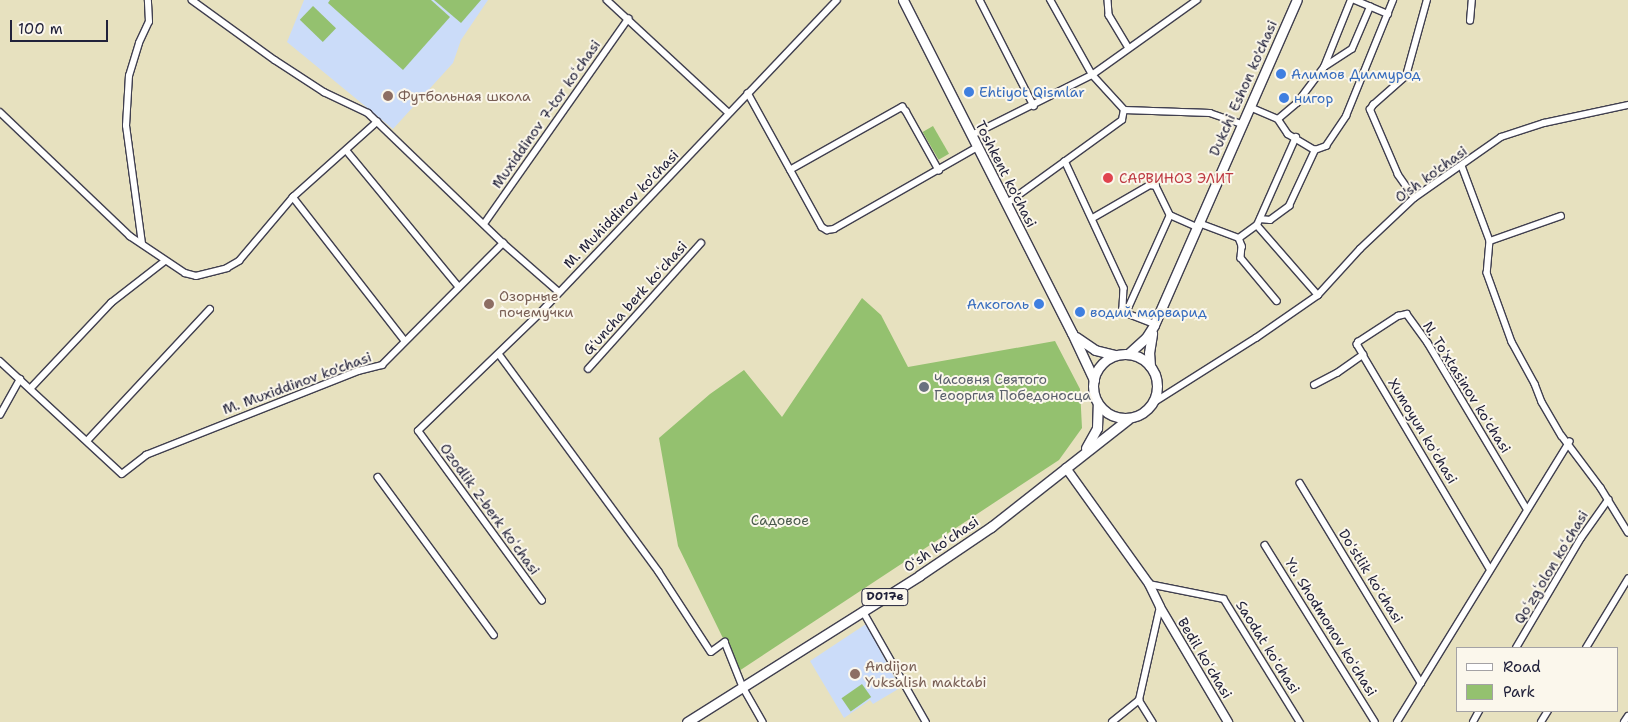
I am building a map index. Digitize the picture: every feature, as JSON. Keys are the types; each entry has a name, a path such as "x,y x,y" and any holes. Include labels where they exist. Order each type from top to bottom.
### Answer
{"main road":[{"name":"Toshkent ko'chasi","path":"903,0 1094,380"},
{"name":"Dukchi Eshon ko'chasi","path":"1154,325 1297,0"},
{"path":"1128,354 1146,338 1154,325"},
{"path":"1150,366 1150,344 1154,325"},
{"path":"1072,333 1095,350 1116,355 1128,354 1144,360 1150,366 1158,384 1153,403"},
{"path":"1094,380 1101,365 1116,355"},
{"name":"D017e","path":"1076,460 1091,441 1097,428 1098,404 1094,396 1094,380"},
{"name":"D017e","path":"1076,460 1128,418 1142,414 1153,403"},
{"path":"1098,404 1111,416 1128,418"},
{"name":"Oʻsh koʻchasi","path":"687,722 863,611 991,527 1076,460"}],"street":[{"path":"142,244 126,126 129,76 139,43 149,22 148,0"},
{"path":"192,0 324,92 368,113 503,243 559,292"},
{"path":"607,0 729,114"},
{"name":"M. Muhiddinov ko'chasi","path":"418,431 499,354 837,0"},
{"path":"980,0 1034,106"},
{"path":"1050,0 1092,75 1124,110 1210,114 1242,124"},
{"path":"1108,0 1111,19 1128,48"},
{"path":"972,136 1092,75 1196,0"},
{"path":"1278,120 1297,103 1324,67 1353,0 1388,14"},
{"path":"1260,219 1270,220 1290,206 1315,150 1326,146 1346,116 1393,0"},
{"path":"1414,198 1398,175 1370,110 1373,104 1406,76 1427,0"},
{"path":"1470,21 1472,0"},
{"path":"1324,67 1352,49 1370,7"},
{"name":"Muxiddinov 7-tor koʻchasi","path":"484,224 628,19"},
{"path":"748,93 822,227 830,231 978,148"},
{"name":"O'sh ko'chasi","path":"1153,403 1256,338 1318,295 1360,249 1414,198 1501,137 1544,123 1628,105"},
{"path":"790,170 902,107 939,170"},
{"path":"1250,107 1278,120 1288,134 1315,150"},
{"path":"1006,204 1122,120 1124,110"},
{"path":"0,112 100,209 142,244 185,273 196,276 227,268 239,261 293,197 347,151 377,122"},
{"path":"1239,238 1257,226 1296,137"},
{"path":"347,151 459,287"},
{"path":"1065,161 1124,288 1123,308 1126,313 1154,325"},
{"path":"1462,166 1490,241 1487,273 1512,342 1535,384 1542,402 1562,436 1608,500 1628,532"},
{"path":"1093,218 1150,185 1156,186 1170,215 1239,238"},
{"path":"293,197 405,342"},
{"path":"1126,313 1170,215"},
{"path":"1490,241 1561,216"},
{"path":"1257,226 1318,295"},
{"path":"1239,238 1242,246 1241,258 1277,301"},
{"name":"M. Muxiddinov ko'chasi","path":"87,441 122,474 146,455 358,371 382,365 503,243"},
{"name":"Gʻuncha berk koʻchasi","path":"588,369 701,243"},
{"path":"31,388 110,303 165,260"},
{"path":"0,361 87,441 210,309"},
{"name":"N. Toʻxtasinov koʻchasi","path":"1363,355 1357,345 1358,342 1398,316 1407,314 1428,344 1527,509"},
{"path":"499,354 659,572 711,652 725,642 743,687 763,722"},
{"path":"1314,385 1337,373 1363,355"},
{"name":"Xumoyun koʻchasi","path":"1363,355 1490,568"},
{"path":"0,415 20,379"},
{"name":"Ozodlik 2-berk koʻchasi","path":"418,431 542,601"},
{"path":"1397,722 1568,442"},
{"name":"Bedil koʻchasi","path":"1066,468 1149,584 1160,607 1228,722"},
{"path":"378,477 494,635"},
{"name":"Doʻstlik koʻchasi","path":"1300,483 1421,683"},
{"name":"Qoʻzgʻolon koʻchasi","path":"1517,647 1581,538 1608,500"},
{"name":"Yu. Shodmonov koʻchasi","path":"1265,545 1375,722"},
{"path":"1587,647 1628,579"},
{"name":"Saodat koʻchasi","path":"1149,584 1224,599 1300,722"},
{"path":"1112,722 1140,700 1160,607"},
{"path":"863,611 926,722"},
{"path":"1140,700 1153,722"},
{"path":"1624,722 1628,716"}],"shaded area":[{"name":"Футбольная школа","path":"304,0 488,0 461,40 453,63 393,129 287,42"},
{"name":"Andijon Yuksalish maktabi","path":"866,624 900,688 873,704 870,700 844,718 810,661"}],"green space":[{"path":"330,0 431,0 450,17 403,70 328,3"},
{"path":"434,0 481,0 461,23"},
{"path":"313,6 336,28 323,42 300,20"},
{"path":"933,126 949,154 939,160 923,132"},
{"name":"Садовое","path":"862,298 881,315 908,367 1055,341 1080,389 1082,428 1059,460 739,671 678,546 659,438 710,394 744,370 782,417"},
{"path":"862,684 871,697 851,711 842,698"}],"place":[{"name":"Алимов Дилмурод","path":"1281,74"},
{"name":"Ehtiyot Qismlar","path":"969,92"},
{"name":"Футбольная школа","path":"388,96"},
{"name":"нигор","path":"1284,98"},
{"name":"САРВИНОЗ ЭЛИТ","path":"1108,178"},
{"name":"Озорные почемучки","path":"489,304"},
{"name":"Алкоголь","path":"1039,304"},
{"name":"водий марварид","path":"1080,312"},
{"name":"Часовня Святого Геооргия Победоносца","path":"924,387"},
{"name":"Andijon Yuksalish maktabi","path":"855,674"}]}
